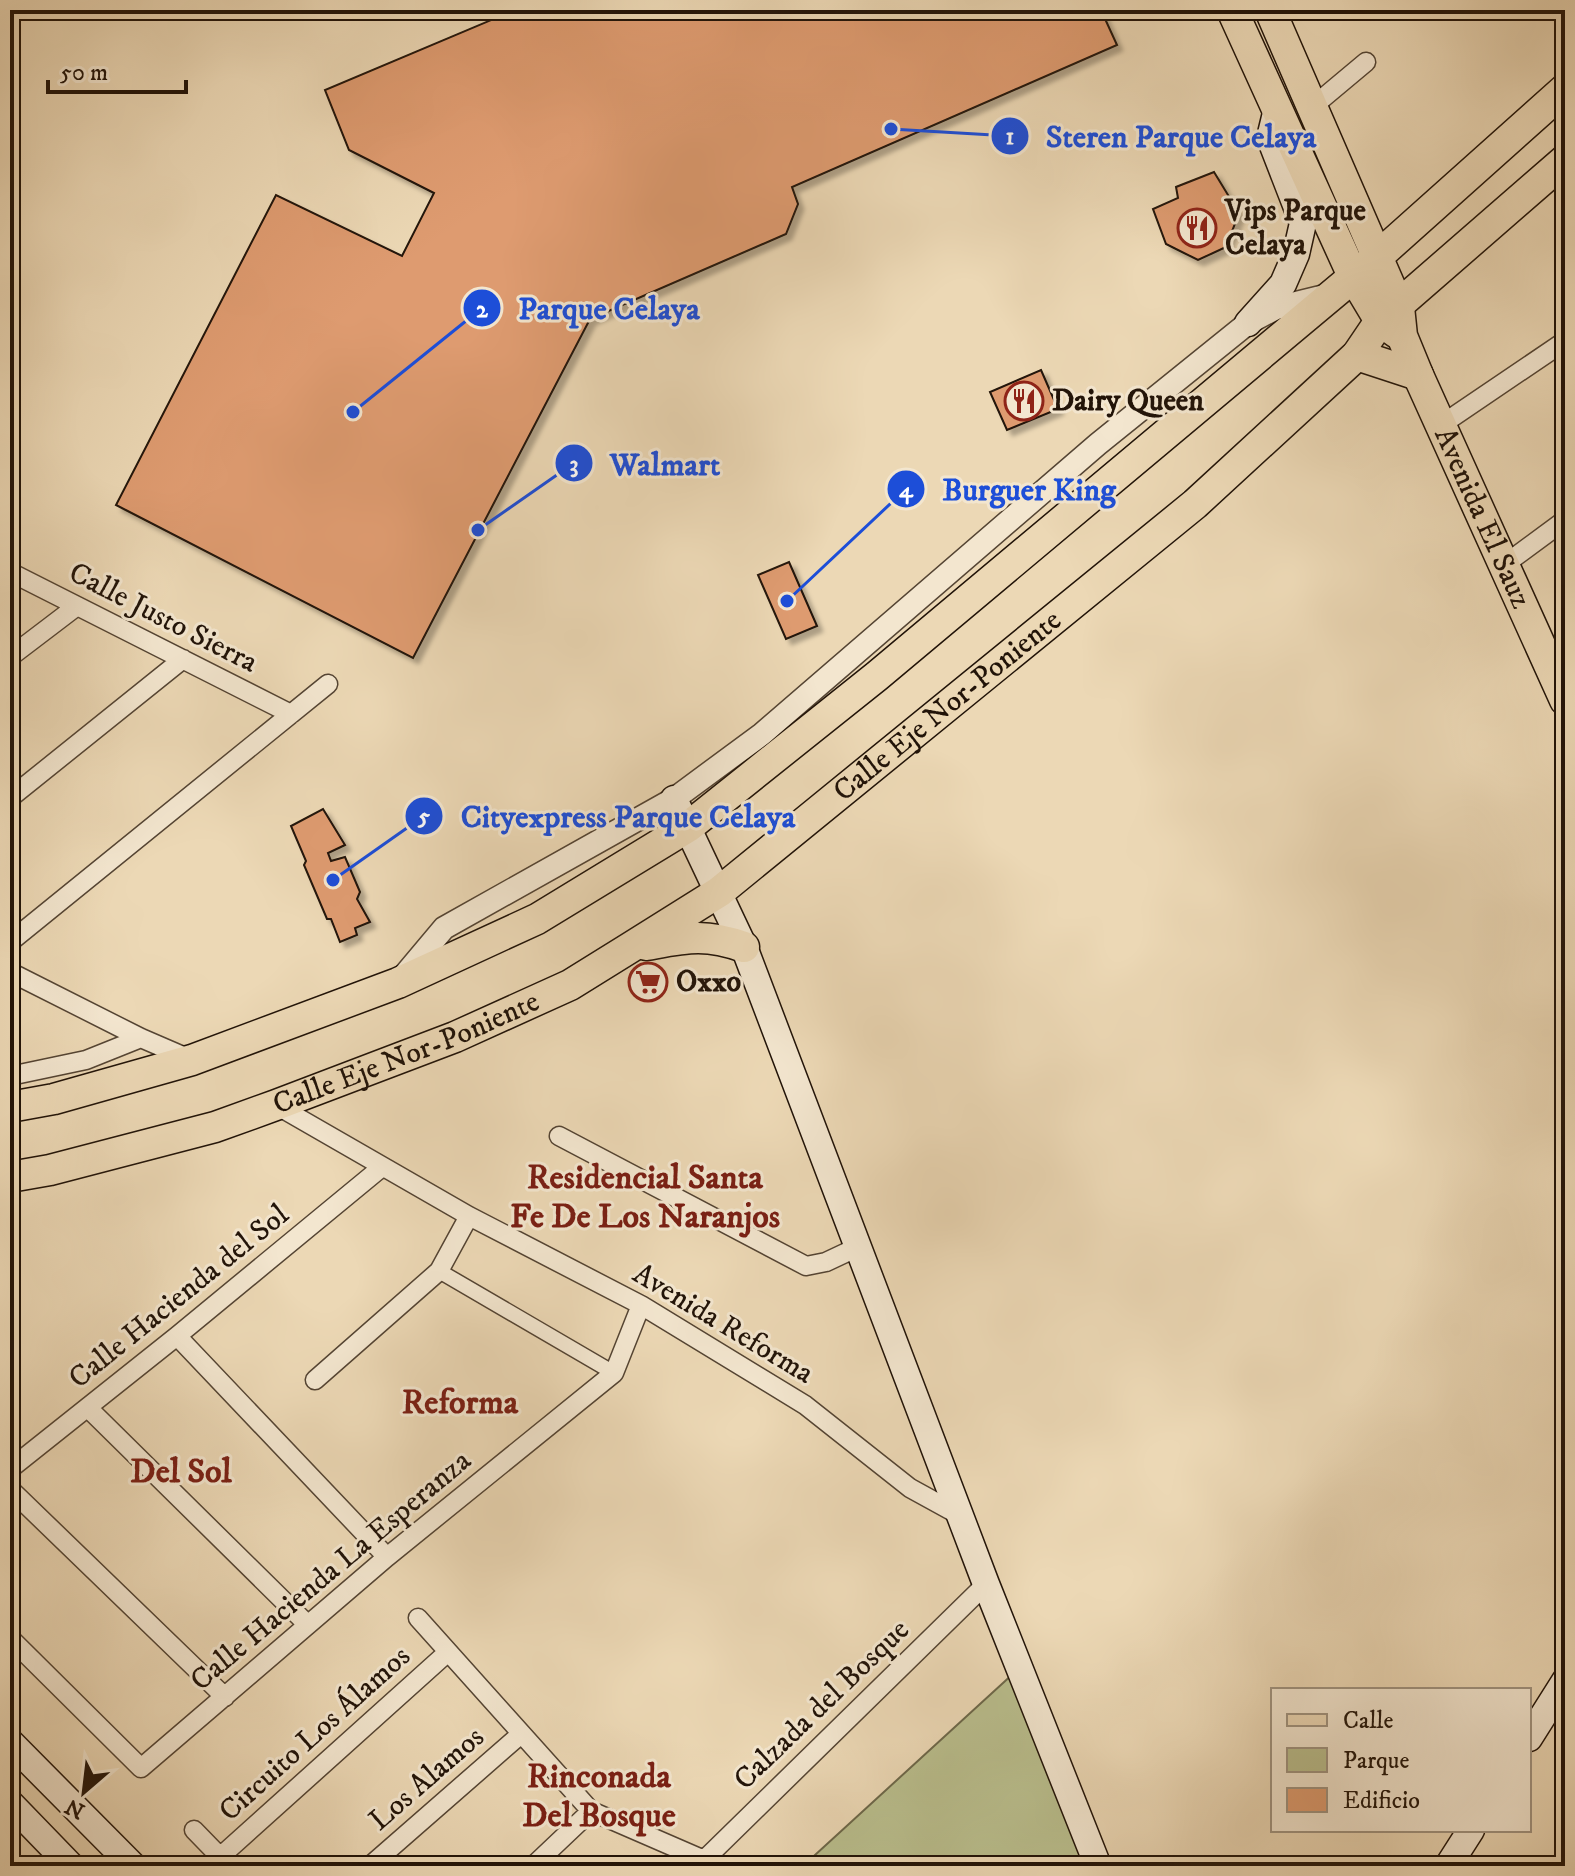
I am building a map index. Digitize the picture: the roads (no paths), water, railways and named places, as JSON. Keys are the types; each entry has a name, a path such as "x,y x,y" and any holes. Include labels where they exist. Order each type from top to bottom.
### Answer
{"main road":[{"path":"1236,18 1268,10"},
{"name":"Avenida El Sauz","path":"1268,10 1311,108 1353,276"},
{"name":"Avenida El Sauz","path":"1236,18 1353,276 1393,321 1565,700"},
{"path":"10,1107 54,1099 192,1060 398,983 537,919 688,827 877,676 1353,276 1565,89"},
{"path":"1248,323 1283,284 1296,254 1303,223 1270,138 1277,109"},
{"name":"Calle Eje Nor-Poniente","path":"10,1177 50,1170 215,1127 455,1037 570,985 719,892 1195,504 1565,160"},
{"path":"1357,355 1418,375"},
{"path":"674,799 744,947 986,1584 1098,1866"},
{"path":"628,949 693,937 718,938 744,947"},
{"path":"1531,1735 1565,1681"},
{"path":"10,1742 133,1866"},
{"path":"10,1803 71,1866"},
{"path":"1448,1866 1470,1832"}],"street":[{"path":"1311,108 1366,62"},
{"path":"398,983 444,928 674,799 762,734 1098,444 1248,323 1353,276"},
{"path":"1441,425 1565,341"},
{"path":"1504,565 1564,523"},
{"name":"Calle Justo Sierra","path":"10,572 291,714"},
{"path":"10,657 77,606"},
{"path":"10,798 183,659"},
{"path":"10,942 328,684"},
{"path":"10,972 192,1060"},
{"path":"10,1076 86,1060 141,1038"},
{"name":"Avenida Reforma","path":"276,1105 469,1216 641,1305 805,1405 910,1488 961,1516"},
{"path":"559,1136 806,1266 826,1262 860,1246"},
{"name":"Calle Hacienda del Sol","path":"10,1469 382,1167"},
{"path":"315,1380 439,1271 469,1216"},
{"path":"439,1271 614,1373"},
{"name":"Calle Hacienda La Esperanza","path":"10,1638 141,1768 387,1557 614,1373 641,1305"},
{"path":"177,1336 387,1557"},
{"path":"88,1408 308,1625"},
{"path":"10,1489 225,1697"},
{"name":"Calzada del Bosque","path":"701,1863 986,1584"},
{"name":"Circuito Los Álamos","path":"418,1618 591,1811 701,1863"},
{"name":"Circuito Los Álamos","path":"194,1830 224,1861 448,1652"},
{"name":"Los Alamos","path":"370,1866 521,1734"},
{"path":"533,1866 591,1811"}],"place":[{"name":"Steren Parque Celaya","path":"891,129"},
{"name":"Vips Parque Celaya","path":"1197,228"},
{"name":"Dairy Queen","path":"1024,401"},
{"name":"Parque Celaya","path":"353,412"},
{"name":"Walmart","path":"478,530"},
{"name":"Burguer King","path":"787,601"},
{"name":"Cityexpress Parque Celaya","path":"333,880"},
{"name":"Oxxo","path":"648,982"}],"district":[{"name":"Residencial Santa Fe De Los Naranjos","path":"645,1198"},
{"name":"Reforma","path":"460,1403"},
{"name":"Del Sol","path":"181,1472"},
{"name":"Rinconada Del Bosque","path":"599,1796"}]}
